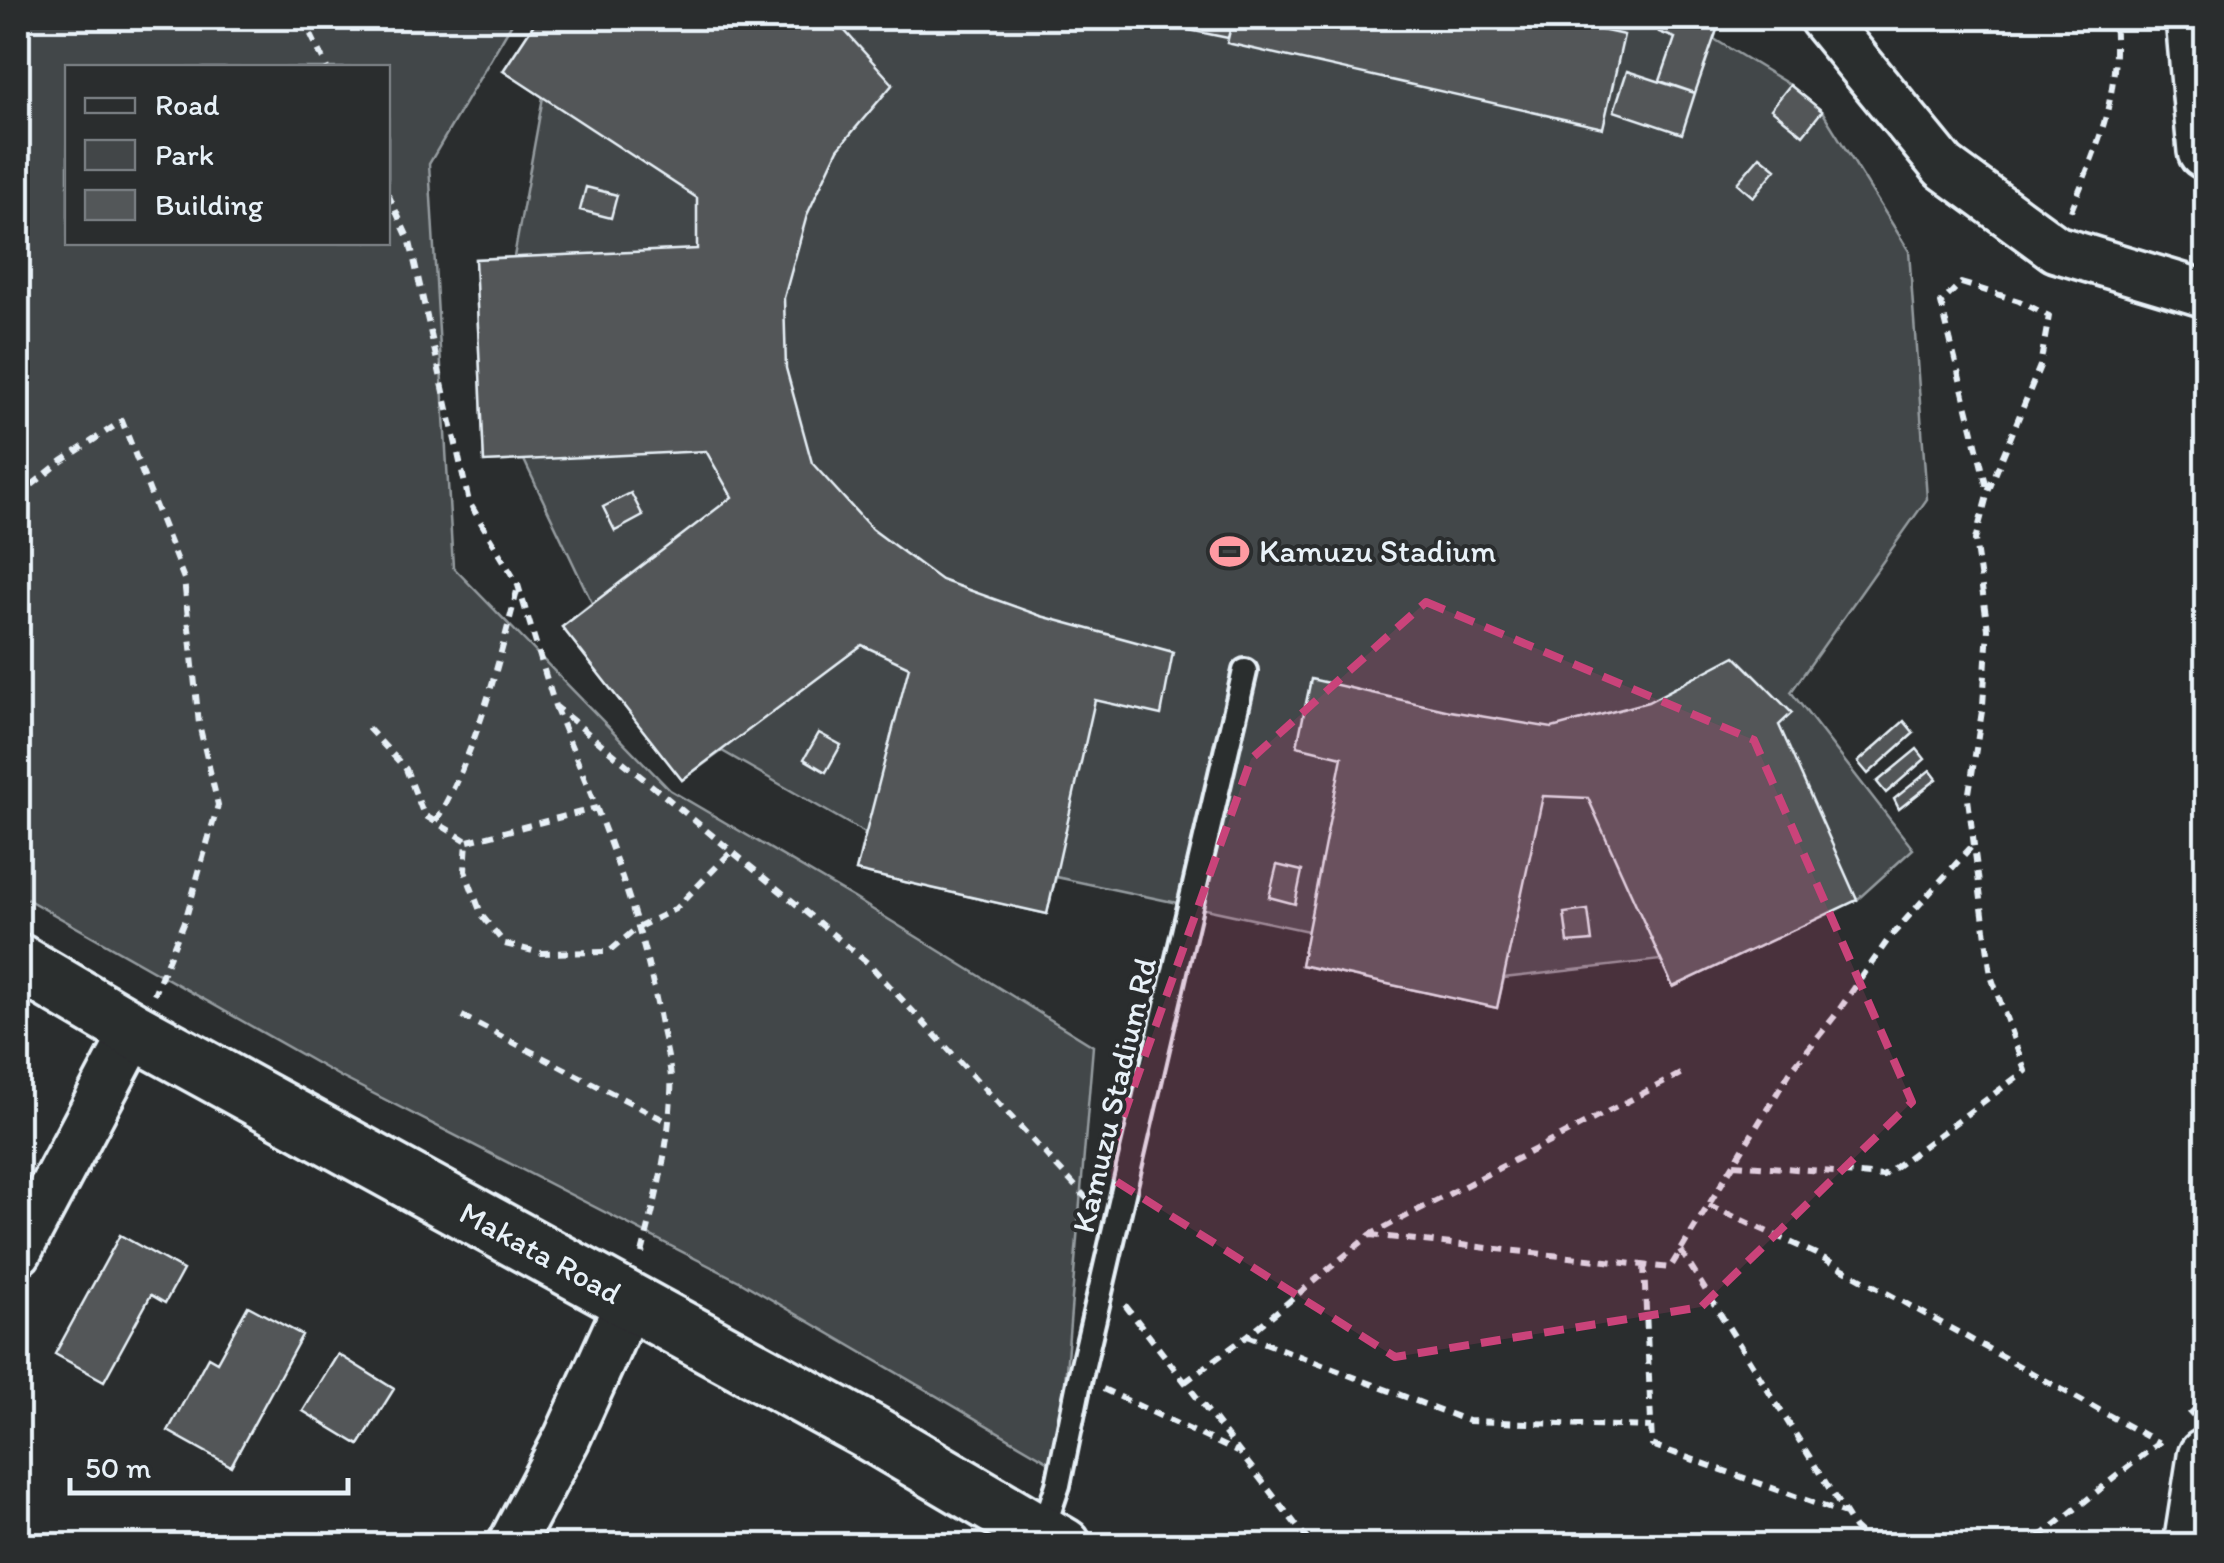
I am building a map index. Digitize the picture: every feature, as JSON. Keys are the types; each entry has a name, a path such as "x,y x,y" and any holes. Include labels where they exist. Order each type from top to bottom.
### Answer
{"main road":[{"path":"2194,18 2206,151"},
{"name":"Makata Road","path":"18,962 135,1031 629,1301 1052,1539"},
{"path":"2180,1438 2192,1546"}],"street":[{"path":"1822,18 1944,167 2056,249 2206,294"},
{"path":"18,1252 135,1031"},
{"path":"510,1546 567,1438 629,1301"}],"lane":[{"name":"Kamuzu Stadium Rd","path":"1052,1539 1058,1484 1080,1378 1245,671"}],"path":[{"path":"304,18 326,65"},
{"path":"2056,249 2109,115 2117,58 2114,18"},
{"path":"390,198 410,242 469,502 518,585 555,706 597,808 652,972 672,1088 656,1198 629,1301"},
{"path":"1734,1164 1883,1176 2025,1071 1991,976 1968,799 1984,705 1988,629 1974,540 1988,492 2040,366 2048,316 2019,301 1962,282 1941,303 1988,492"},
{"path":"18,496 122,421 184,579 199,724 218,805 169,964 135,1031"},
{"path":"436,821 455,788 480,718 518,585"},
{"path":"555,706 869,964 1116,1229"},
{"path":"368,728 406,769 424,815 468,841 597,808"},
{"path":"468,841 466,871 482,916 505,944 541,953 609,952 638,928 675,909 733,850"},
{"path":"1370,1235 1670,1268 1790,1072 1890,938 1973,845"},
{"path":"462,1016 668,1122"},
{"path":"1185,1382 1370,1235 1686,1071"},
{"path":"1709,1204 2180,1438"},
{"path":"1681,1251 1854,1528 1874,1546"},
{"path":"1644,1265 1652,1445 1845,1514"},
{"path":"1104,1277 1307,1539 1318,1546"},
{"path":"1247,1336 1468,1421 1651,1427"},
{"path":"1080,1378 1240,1454"},
{"path":"2024,1546 2180,1438 2206,1398"}],"highlighted area":[{"path":"1426,602 1754,740 1912,1102 1701,1307 1395,1357 1103,1173 1251,759"}],"green space":[{"path":"18,18 515,18 429,164 453,567 670,790 1093,1046 1058,1467 743,1283 341,1077 18,894"},
{"name":"Kamuzu Stadium","path":"538,18 1721,18 1714,39 1790,85 1822,111 1909,251 1927,499 1791,692 1913,849 1857,900 1673,987 1660,960 1504,978 1497,1008 1301,965 1308,931 1056,877 1047,914 856,871 865,833 722,751 682,780 562,627 592,603 524,460 484,462 475,259 514,257 543,97 503,71"}],"building":[{"path":"538,18 798,18 805,22 808,18 833,18 893,84 838,149 807,215 784,298 786,368 812,463 872,529 941,580 1041,616 1173,652 1161,715 1095,700 1047,914 856,871 909,667 862,645 682,780 562,627 732,497 706,451 484,462 475,259 697,249 697,198 503,71"},
{"path":"1131,18 1233,18 1228,38"},
{"path":"1233,18 1547,18 1624,35 1603,128 1227,43"},
{"path":"1664,18 1721,18 1695,93 1660,81 1675,38 1659,32"},
{"path":"1627,71 1695,93 1682,134 1614,111"},
{"path":"1790,85 1822,111 1803,135 1771,109"},
{"path":"1760,156 1776,169 1753,197 1737,183"},
{"path":"586,187 617,195 611,218 580,210"},
{"path":"631,493 643,516 615,531 603,507"},
{"path":"1735,656 1792,713 1779,725 1857,900 1673,987 1588,798 1543,796 1497,1008 1301,965 1342,757 1297,746 1311,679 1450,711 1552,728 1648,702"},
{"path":"1904,721 1914,733 1868,774 1858,762"},
{"path":"819,733 841,745 826,772 804,759"},
{"path":"1917,749 1925,759 1886,793 1877,782"},
{"path":"1930,770 1937,779 1899,809 1894,799"},
{"path":"1277,865 1302,871 1295,904 1269,897"},
{"path":"1588,910 1592,941 1568,943 1564,913"},
{"path":"120,1235 183,1270 165,1303 151,1295 104,1381 55,1354"},
{"path":"248,1306 302,1335 231,1466 168,1431 208,1357 217,1362"},
{"path":"338,1354 394,1389 359,1445 303,1411"}],"place":[{"name":"Kamuzu Stadium","path":"1229,551"}]}
